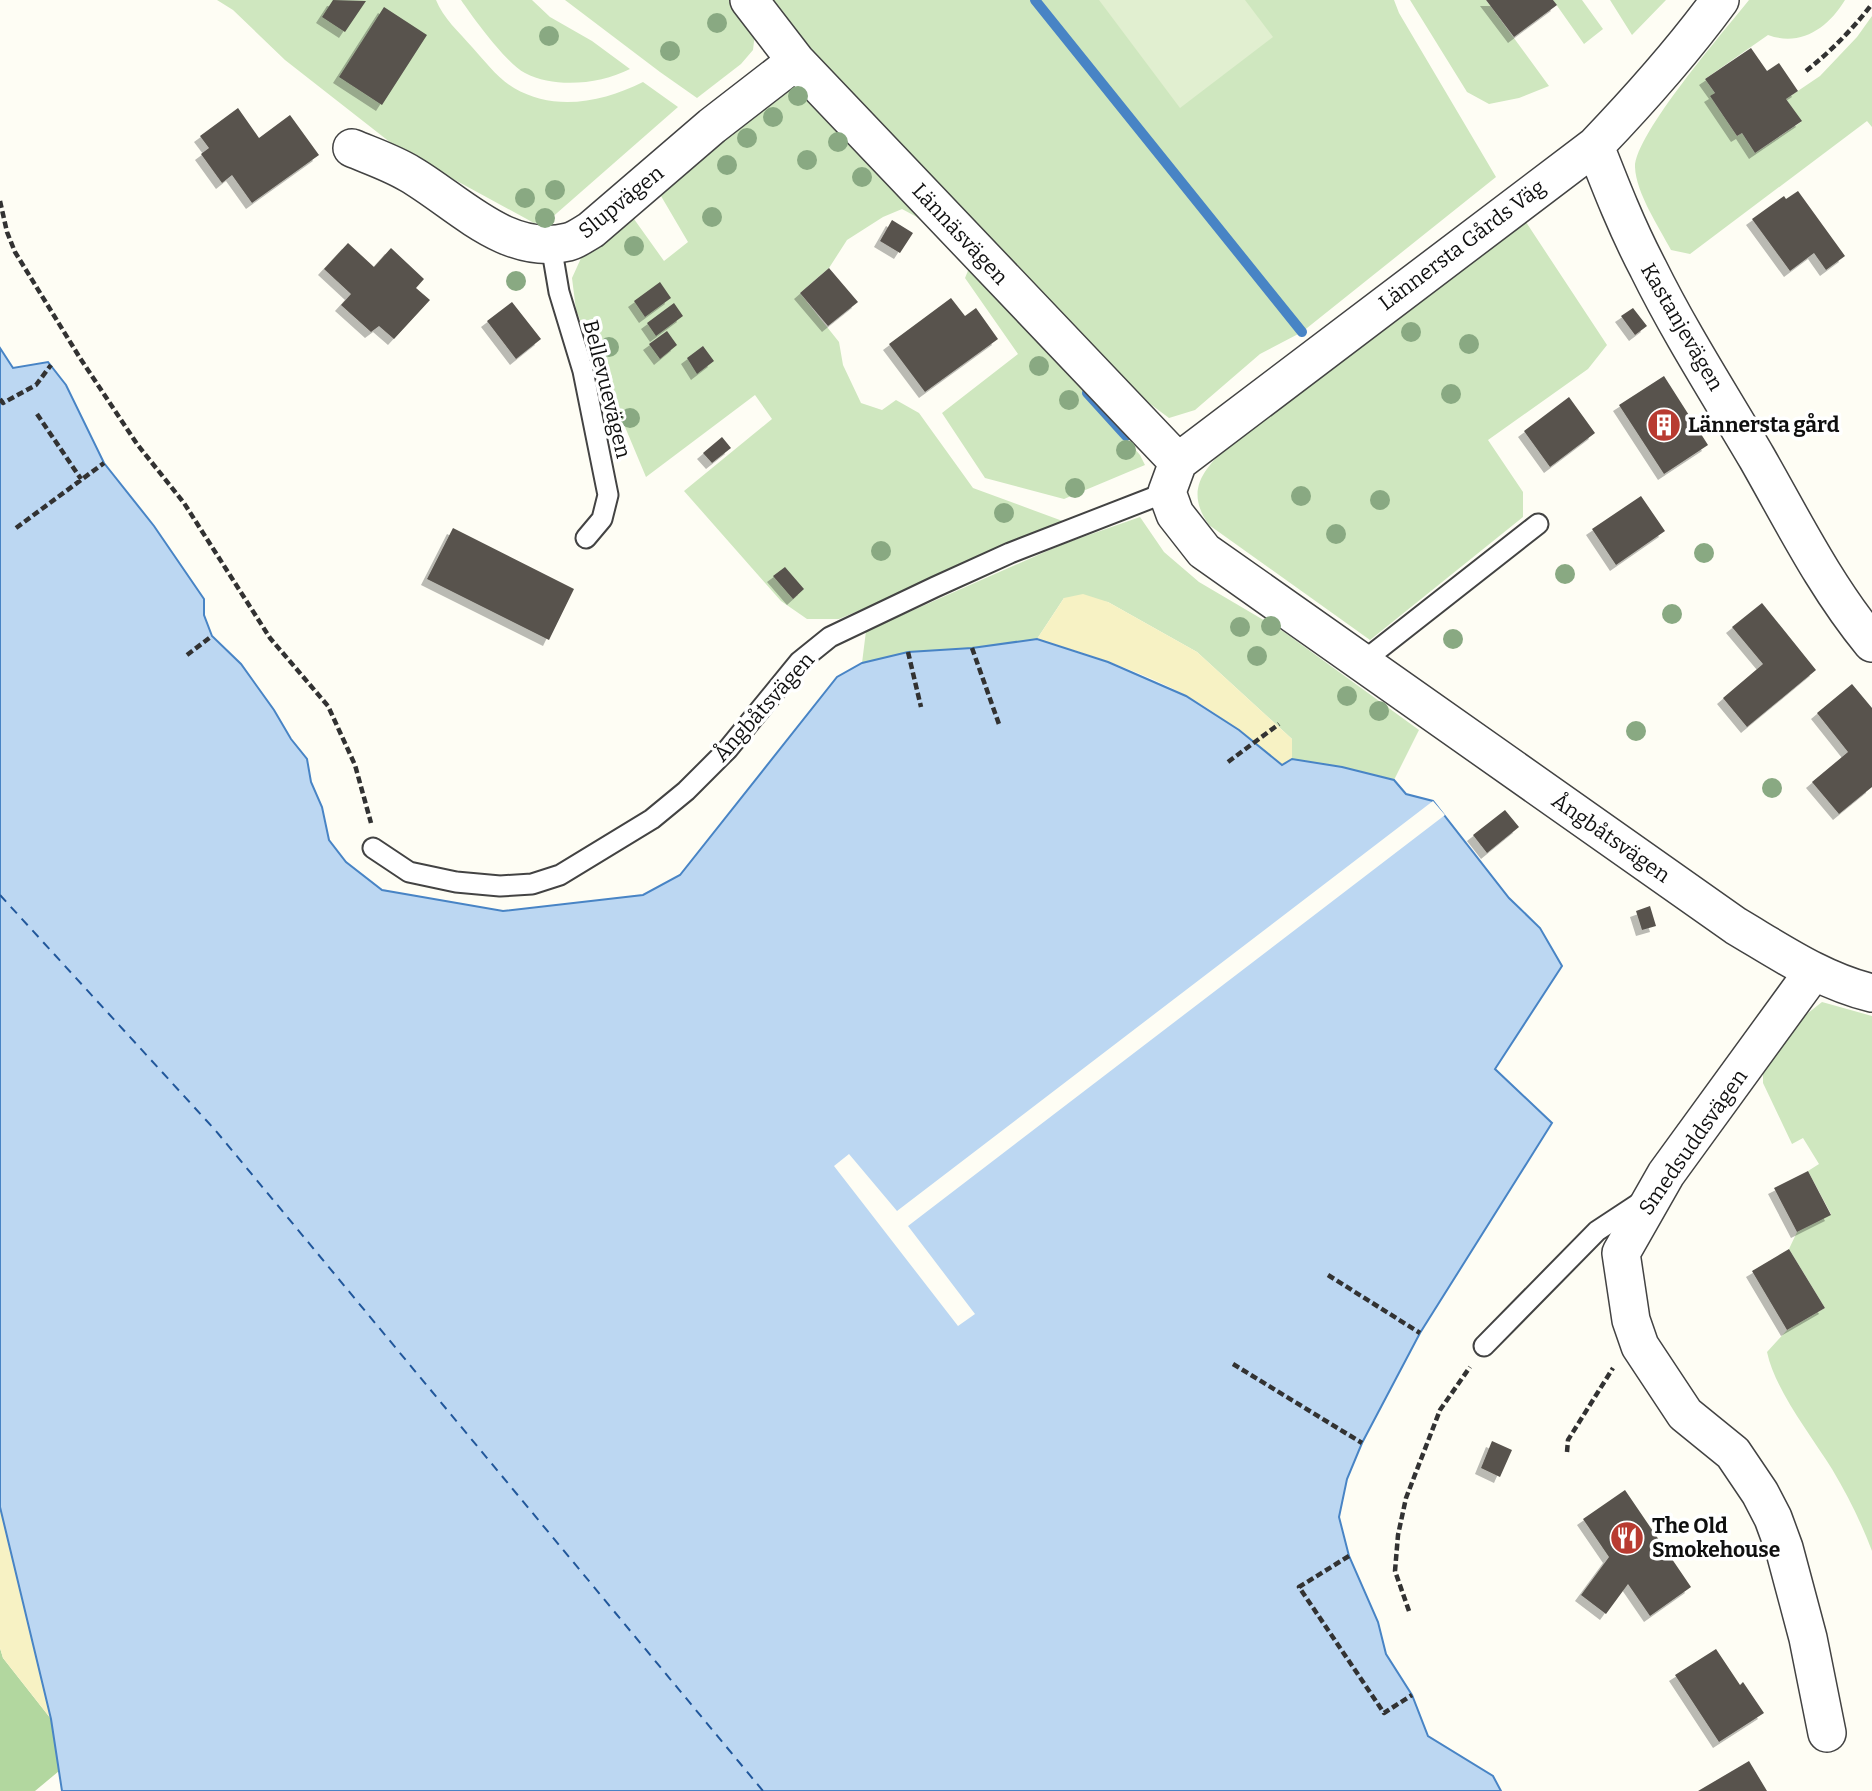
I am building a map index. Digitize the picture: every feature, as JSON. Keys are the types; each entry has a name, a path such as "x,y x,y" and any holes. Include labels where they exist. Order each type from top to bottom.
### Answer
{"street":[{"name":"Lännäsvägen","path":"749,0 796,61 1172,477"},
{"name":"Lännersta Gårds Väg","path":"1172,477 1595,146 1649,89 1720,0"},
{"name":"Slupvägen","path":"352,148 408,173 498,233 522,242 551,245 571,242 591,230 712,126 796,61"},
{"name":"Kastanjevägen","path":"1595,146 1623,219 1649,271 1817,566 1849,615 1872,643"},
{"name":"Ångbåtsvägen","path":"1172,477 1175,514 1204,551 1736,926 1813,972 1872,993"},
{"name":"Smedsuddsvägen","path":"1813,972 1654,1194 1621,1253 1631,1320 1640,1346 1685,1414 1733,1452 1773,1518 1784,1548 1808,1638 1827,1733"}],"lane":[{"name":"Bellevuevägen","path":"551,245 559,292 583,371 608,495 601,519 586,538"},
{"name":"Ångbåtsvägen","path":"373,848 409,872 456,882 500,886 532,884 560,875 652,819 686,791 728,749 799,662 830,637 1172,477"},
{"path":"1361,663 1538,524"},
{"path":"1484,1346 1597,1231 1654,1194"}],"path":[{"path":"1806,71 1847,35 1872,4"},
{"path":"0,201 15,253 80,358 137,444 184,503 270,638 328,706 355,765 371,815 373,848"},
{"path":"0,399 3,403 36,385 51,365"},
{"path":"37,414 80,480"},
{"path":"16,527 104,463"},
{"path":"187,655 212,636"},
{"path":"972,648 1000,727"},
{"path":"908,652 921,706"},
{"path":"1228,762 1279,724"},
{"path":"1328,1275 1420,1333"},
{"path":"1567,1452 1569,1440 1614,1366 1631,1320"},
{"path":"1409,1611 1395,1571 1398,1535 1406,1498 1440,1410 1484,1346"},
{"path":"1233,1364 1362,1443"},
{"path":"1349,1556 1299,1587 1384,1713 1412,1695"}],"green space":[{"path":"217,0 436,0 452,25 497,75 514,88 546,100 562,102 612,95 643,82 678,107 549,220 534,223 400,150 285,60 233,10"},
{"path":"461,0 532,0 550,17 592,41 630,69 605,78 578,83 537,78 517,68 509,60"},
{"path":"565,0 736,0 755,33 753,50 741,64 697,98"},
{"path":"769,0 1394,0 1399,13 1496,177 1302,332 1260,354 1195,410 1169,418 1121,382 829,70"},
{"path":"1099,0 1245,0 1273,37 1180,108"},
{"path":"1410,0 1486,0 1549,86 1519,98 1489,104 1467,92"},
{"path":"1553,0 1582,0 1603,29 1584,44"},
{"path":"1610,0 1666,0 1632,35"},
{"path":"1749,0 1845,0 1822,27 1792,39 1768,35 1705,79 1715,93 1711,97 1737,136 1742,133 1755,153 1801,122 1786,99 1820,76 1857,37 1872,16 1872,127 1867,121 1690,254 1671,250 1639,188 1635,167 1639,152 1649,131 1683,82"},
{"path":"800,86 928,223 902,209 883,217 847,240 829,268 800,293 839,342 843,365 861,403 882,410 896,400 919,413 973,488 1068,523 839,619 807,619 781,601 684,491 772,419 755,395 646,477 576,310 572,278 582,256 629,212 664,261 688,242 661,196 672,175 777,87"},
{"path":"1520,213 1607,345 1588,369 1488,440 1523,492 1523,517 1370,640 1209,525 1198,501 1200,481 1212,462 1230,444"},
{"path":"972,261 1140,455 1145,465 1064,499 985,478 942,413 1018,354 965,278"},
{"path":"1140,517 1164,552 1199,582 1284,632 1419,730 1394,780 1342,767 1292,759 1292,739 1197,652 1108,602 1064,598 1037,639 972,648 908,652 862,663 866,631 1063,544"},
{"path":"1822,1002 1872,1016 1872,1551 1838,1479 1778,1382 1767,1352 1787,1330 1825,1308 1789,1249 1797,1232 1831,1214 1808,1171 1819,1164 1803,1138 1792,1144 1763,1083 1763,1070 1803,1017"},
{"path":"0,1648 3,1658 51,1719 59,1771 35,1791 0,1791"}],"sand":[{"path":"1083,594 1108,602 1197,652 1292,739 1292,759 1282,766 1200,703 1169,687 1114,664 1037,639 1064,598"},
{"path":"0,1507 51,1719 3,1658 0,1648"}],"water":[{"path":"0,348 13,368 48,362 66,385 104,463 154,526 204,599 204,615 212,636 241,664 307,759 311,782 322,807 329,840 346,862 382,890 503,911 643,895 680,875 837,677 862,663 908,652 972,648 1037,639 1108,662 1186,696 1239,730 1282,765 1292,759 1342,767 1394,780 1406,794 1433,801 1509,898 1540,928 1562,966 1495,1069 1552,1123 1420,1333 1362,1443 1347,1479 1339,1517 1349,1556 1378,1622 1386,1654 1412,1695 1428,1736 1493,1776 1501,1791 62,1791 51,1719 0,1507"}],"pier":[{"path":"1433,801 1445,815 908,1226 975,1314 958,1326 834,1166 849,1154 897,1211"}],"building":[{"path":"333,0 366,1 345,32 322,17"},
{"path":"1486,0 1553,0 1557,5 1514,37"},
{"path":"384,7 427,35 382,105 339,77"},
{"path":"1751,48 1767,71 1779,63 1798,91 1786,99 1802,121 1755,153 1742,133 1737,136 1710,96 1715,93 1705,79"},
{"path":"238,108 259,138 290,115 319,155 252,203 232,175 222,183 201,154 209,148 200,136"},
{"path":"1798,191 1845,256 1826,270 1814,253 1790,271 1752,219 1784,196 1786,199"},
{"path":"892,220 913,233 900,253 880,241"},
{"path":"348,243 374,267 391,248 424,279 416,288 430,300 394,339 379,326 371,332 341,305 351,294 324,269"},
{"path":"829,268 858,302 828,326 800,293"},
{"path":"660,282 671,298 645,317 634,301"},
{"path":"951,298 965,316 976,308 998,339 925,392 889,344"},
{"path":"512,302 541,339 516,359 487,321"},
{"path":"674,303 683,316 656,336 647,323"},
{"path":"1633,308 1647,326 1635,335 1621,316"},
{"path":"667,331 677,345 660,359 649,344"},
{"path":"703,346 714,361 697,374 687,358"},
{"name":"Lännersta gård","path":"1664,376 1708,445 1664,474 1619,405"},
{"path":"1569,397 1595,433 1550,467 1524,431"},
{"path":"722,437 731,448 712,463 703,453"},
{"path":"1641,496 1665,531 1616,565 1592,529"},
{"path":"453,528 574,589 549,640 427,579"},
{"path":"785,567 804,589 793,599 773,576"},
{"path":"1762,603 1816,670 1747,727 1723,698 1763,664 1732,627"},
{"path":"1852,684 1872,708 1872,787 1839,814 1812,782 1848,752 1817,713"},
{"path":"1505,810 1519,827 1487,853 1473,835"},
{"path":"1650,906 1656,926 1642,930 1636,911"},
{"path":"1808,1171 1831,1215 1797,1232 1774,1188"},
{"path":"1789,1249 1825,1308 1787,1330 1752,1271"},
{"path":"1492,1441 1512,1450 1500,1477 1481,1468"},
{"name":"The Old Smokehouse","path":"1625,1490 1691,1587 1650,1616 1628,1584 1606,1614 1581,1595 1609,1557 1583,1519"},
{"path":"1716,1649 1740,1685 1743,1682 1764,1713 1719,1742 1675,1675"},
{"path":"1749,1761 1767,1791 1698,1791"}],"waterway":[{"path":"1035,0 1302,332"},
{"path":"1087,393 1126,436"}],"ferry route":[{"path":"0,895 216,1131 763,1791"}],"place":[{"name":"Lännersta gård","path":"1664,425"},
{"name":"The Old Smokehouse","path":"1627,1538"}]}
